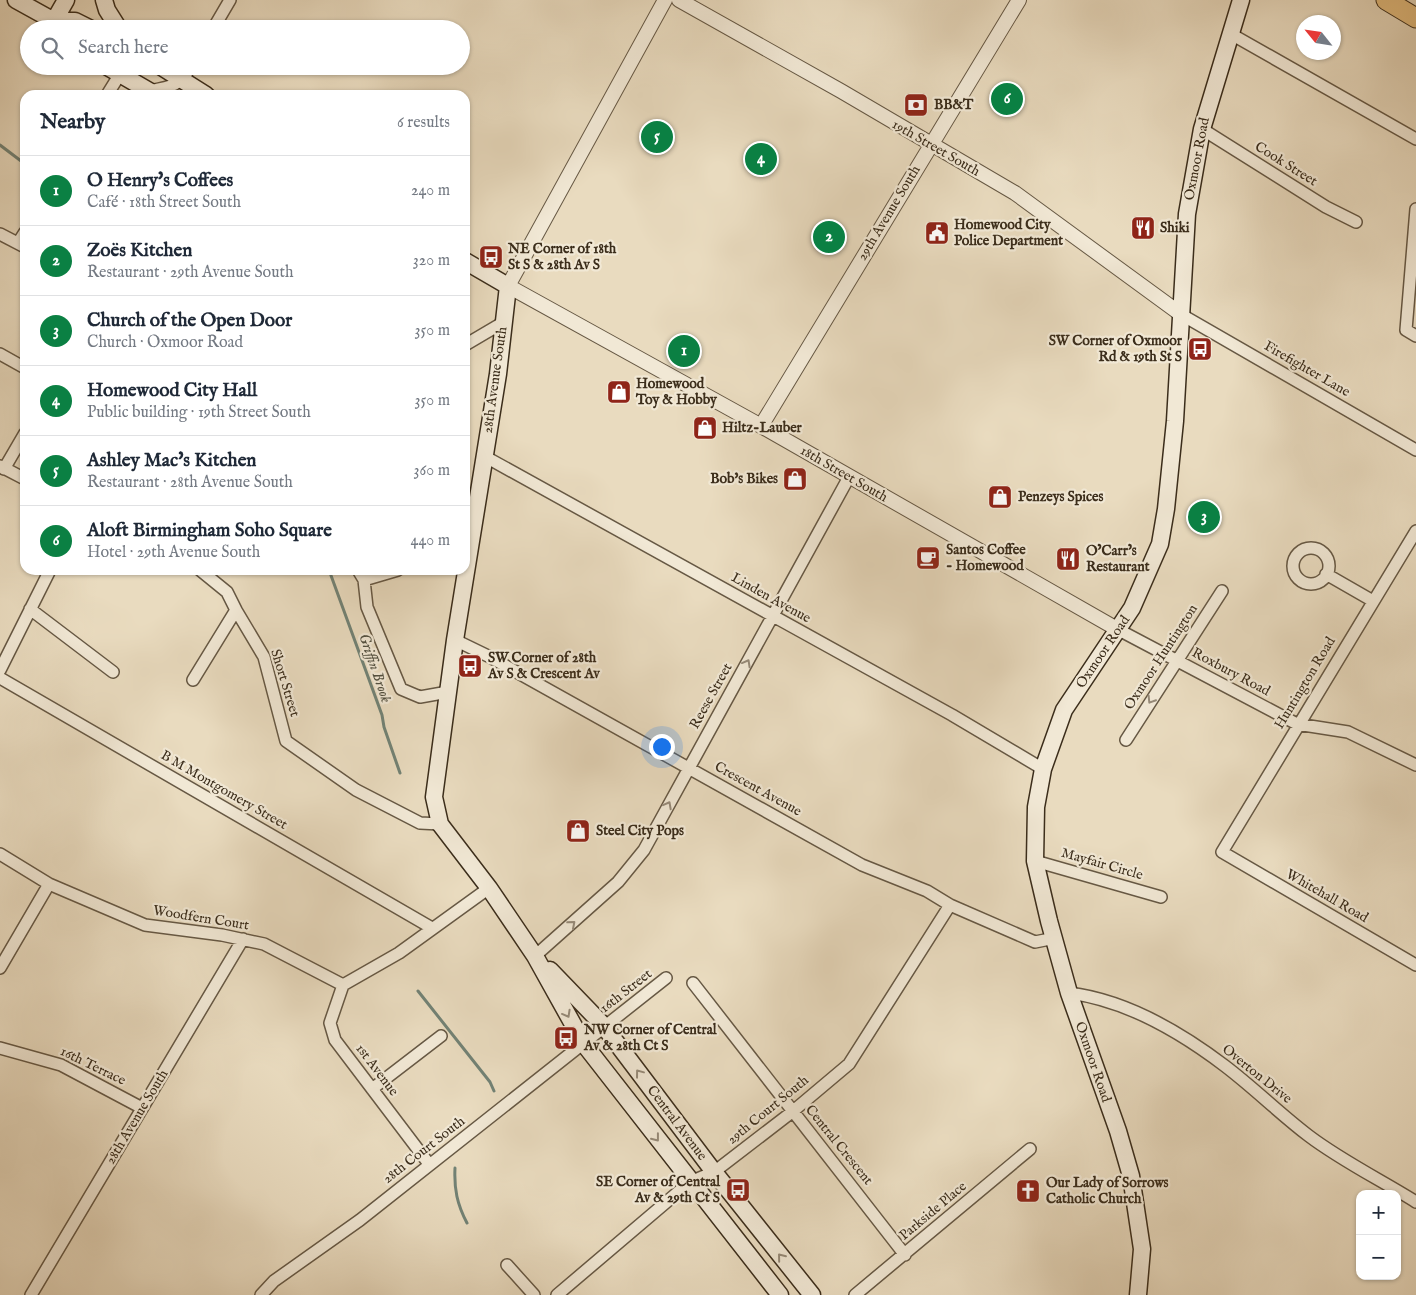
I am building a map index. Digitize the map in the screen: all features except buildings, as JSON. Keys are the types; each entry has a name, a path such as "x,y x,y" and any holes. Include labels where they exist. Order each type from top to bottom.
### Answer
{"main road":[{"path":"16,0 39,5 52,20"},
{"path":"58,20 66,0"},
{"path":"104,0 107,10 113,20"},
{"name":"Oxmoor Road","path":"1138,1295 1142,1249 1131,1176 1118,1131 1069,993 1054,938 1035,861 1036,807 1043,768 1064,710 1132,608 1160,544 1168,491 1182,315 1187,214 1202,129 1240,0"},
{"path":"1386,0 1416,18"},
{"path":"122,75 148,90"},
{"path":"174,75 198,90"},
{"name":"18th Street South","path":"470,264 508,286"},
{"name":"28th Avenue South","path":"470,539 498,374 508,286"},
{"name":"28th Avenue South","path":"434,797 464,575"},
{"name":"Central Avenue","path":"434,797 440,824 489,888 535,956 584,1044 780,1295"},
{"name":"Central Avenue","path":"535,956 604,1026 714,1172 812,1295"}],"street":[{"path":"218,20 230,0"},
{"name":"28th Avenue South","path":"508,286 664,0"},
{"name":"19th Street South","path":"679,0 841,91 930,145 1015,193 1182,315"},
{"name":"29th Avenue South","path":"761,426 1016,1"},
{"path":"1231,34 1416,139"},
{"path":"108,90 112,75"},
{"path":"163,90 183,81 186,75"},
{"name":"Cook Street","path":"1202,129 1326,207 1356,222"},
{"path":"1416,210 1406,330 1416,336"},
{"path":"0,234 20,244"},
{"name":"18th Street South","path":"508,286 761,426 1117,629"},
{"name":"Firefighter Lane","path":"1182,315 1416,450"},
{"path":"470,342 504,322"},
{"path":"0,354 20,365"},
{"path":"20,441 2,468 20,477"},
{"name":"Linden Avenue","path":"484,456 1043,768"},
{"name":"Reese Street","path":"535,956 618,882 644,850 848,477"},
{"name":"Huntington Road","path":"1222,852 1297,724 1416,531"},
{"path":"1326,574 1373,601"},
{"path":"0,670 47,575"},
{"name":"Short Street","path":"206,575 227,592 264,657 286,741 356,790 420,824 440,824"},
{"path":"361,575 364,580 367,607 401,689 420,696 448,692"},
{"path":"364,580 381,575"},
{"name":"Oxmoor Huntington","path":"1126,740 1222,591"},
{"path":"30,609 113,672"},
{"path":"193,680 236,610"},
{"name":"Roxbury Road","path":"1117,629 1297,724 1348,732 1414,759"},
{"name":"Crescent Avenue","path":"455,640 862,864 927,891 950,905 1035,942 1054,938"},
{"name":"B M Montgomery Street","path":"0,678 432,928"},
{"name":"Whitehall Road","path":"1222,852 1416,965"},
{"name":"Woodfern Court","path":"0,854 49,884 145,925 264,944 343,985"},
{"name":"Mayfair Circle","path":"1035,861 1161,897"},
{"path":"0,968 49,884"},
{"path":"343,985 399,953 489,888"},
{"name":"29th Court South","path":"556,1295 690,1182 714,1172 792,1112 849,1064 950,905"},
{"name":"28th Avenue South","path":"31,1295 243,940"},
{"name":"16th Street","path":"604,1026 666,978"},
{"name":"Central Crescent","path":"693,983 792,1112 852,1184 905,1254"},
{"name":"1st Avenue","path":"343,985 330,1024 335,1040 429,1164"},
{"name":"Overton Drive","path":"1069,993 1097,996 1128,1008 1173,1031 1225,1066 1310,1137 1416,1202"},
{"name":"28th Court South","path":"261,1295 274,1281 360,1220 584,1044 604,1026"},
{"path":"372,1089 441,1036"},
{"name":"16th Terrace","path":"0,1048 61,1065 142,1108"},
{"name":"Parkside Place","path":"855,1295 1030,1149"},
{"path":"507,1265 534,1295"}],"waterway":[{"name":"Griffin Brook","path":"0,145 20,160"},
{"name":"Griffin Brook","path":"331,575 382,715 384,727 400,773"},
{"name":"Griffin Brook","path":"418,991 490,1082 494,1091"},
{"name":"Griffin Brook","path":"455,1168 457,1196 467,1223"}],"place":[{"name":"Aloft Birmingham Soho Square","path":"1007,99"},
{"name":"BB&T","path":"916,105"},
{"name":"Ashley Mac's Kitchen","path":"657,137"},
{"name":"Homewood City Hall","path":"761,159"},
{"name":"Shiki","path":"1143,228"},
{"name":"Homewood City Police Department","path":"937,233"},
{"name":"Zoës Kitchen","path":"829,237"},
{"name":"NE Corner of 18th St S & 28th Av S","path":"491,257"},
{"name":"SW Corner of Oxmoor Rd & 19th St S","path":"1200,349"},
{"name":"O Henry's Coffees","path":"684,351"},
{"name":"Homewood Toy & Hobby","path":"619,392"},
{"name":"Hiltz-Lauber","path":"705,428"},
{"name":"Bob's Bikes","path":"795,479"},
{"name":"Penzeys Spices","path":"1000,497"},
{"name":"Church of the Open Door","path":"1204,517"},
{"name":"Santos Coffee - Homewood","path":"928,558"},
{"name":"O’Carr’s Restaurant","path":"1068,559"},
{"name":"SW Corner of 28th Av S & Crescent Av","path":"470,666"},
{"name":"Steel City Pops","path":"578,831"},
{"name":"NW Corner of Central Av & 28th Ct S","path":"566,1038"},
{"name":"SE Corner of Central Av & 29th Ct S","path":"738,1190"},
{"name":"Our Lady of Sorrows Catholic Church","path":"1028,1191"}]}
